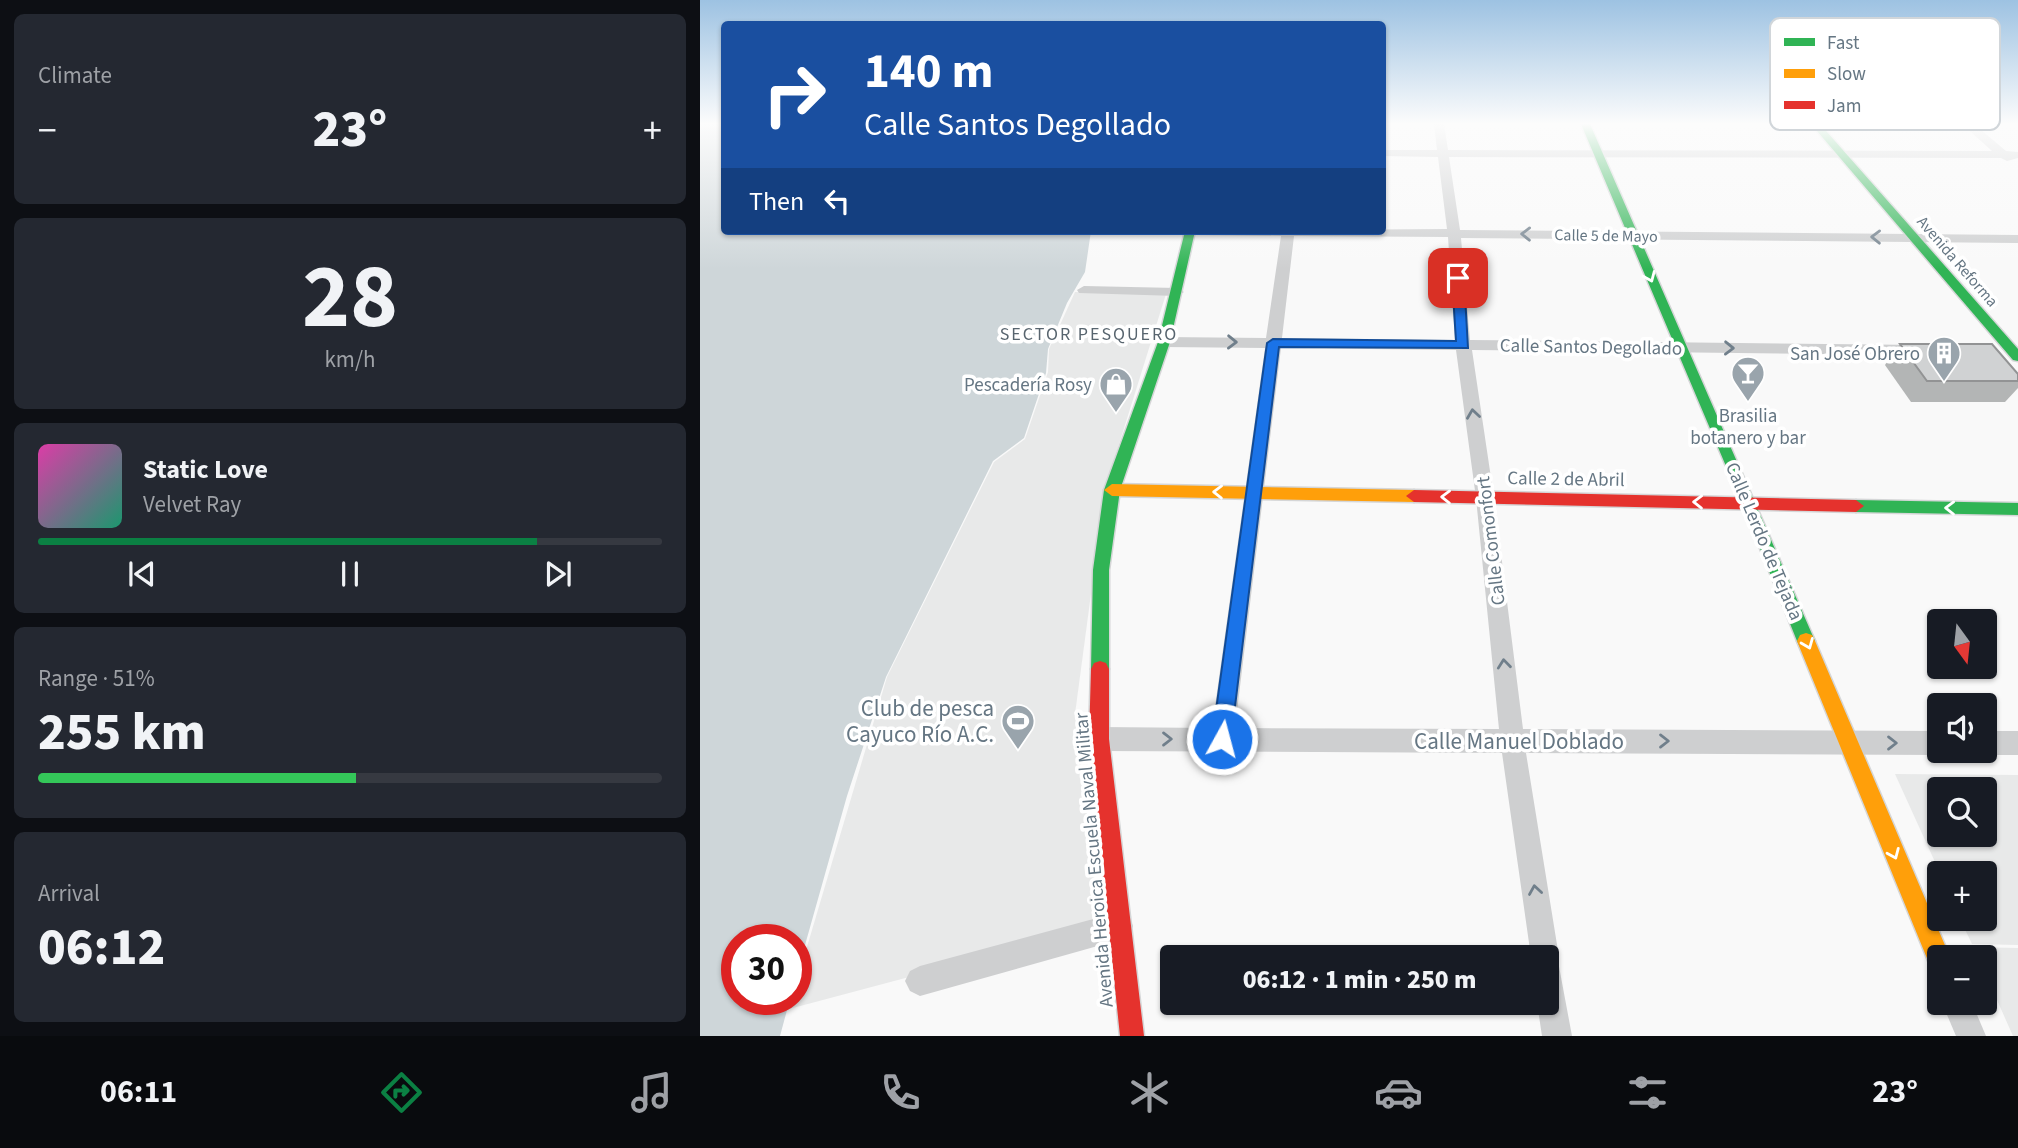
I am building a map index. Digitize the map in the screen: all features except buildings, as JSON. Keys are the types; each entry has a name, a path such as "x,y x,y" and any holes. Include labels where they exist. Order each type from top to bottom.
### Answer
{"street":[{"name":"Calle Comonfort","path":"1446,172 1463,345 1485,498 1512,740 1543,945"},
{"name":"Calle Lerdo de Tejada","path":"1605,172 1751,503 1847,743 1933,945"},
{"name":"Avenida Reforma","path":"1858,172 2016,353"},
{"name":"Calle 5 de Mayo","path":"1386,232 2018,239"},
{"name":"Avenida Heroica Escuela Naval Militar","path":"1132,1036 1099,738 1101,570 1112,490 1164,342 1191,235"},
{"path":"1222,739 1287,235"},
{"path":"1084,290 1177,292"},
{"name":"Calle Santos Degollado","path":"1164,342 1944,351"},
{"path":"1985,351 2016,353"},
{"name":"Calle 2 de Abril","path":"1112,490 2018,509"},
{"name":"Calle Manuel Doblado","path":"1099,738 1927,743"},
{"path":"1997,743 2018,743"},
{"path":"920,981 1119,926"},
{"path":"1554,1015 1557,1036"},
{"path":"1962,1015 1971,1036"}],"shaded area":[{"path":"700,172 721,172 721,235 1090,235 1085,272 1067,303 1048,349 1046,373 1024,438 993,461 886,677 847,796 811,924 721,924 721,1015 786,1015 780,1036 700,1036"},
{"path":"1075,292 1166,294 1105,489 1075,714 1100,926 812,1003 812,930 887,677 994,462 1025,439 1048,372 1049,349"},
{"path":"1895,774 2018,775 2018,945 1972,944 1966,931 1997,931 1997,861 1935,861 1928,847 1997,847 1997,777 1927,777 1927,844"},
{"path":"1997,948 2018,948 2018,1036 2013,1036 1997,1000"}],"traffic: fast":[{"path":"1606,172 1753,511 1806,641"},
{"path":"1857,172 2018,357"},
{"path":"1100,669 1101,570 1112,490 1164,342 1189,235"},
{"path":"1856,506 2018,509"}],"traffic: slow":[{"path":"1112,490 1414,496"},
{"path":"1806,641 1933,945"}],"traffic: jam":[{"path":"1414,496 1856,506"},
{"path":"1100,669 1099,739 1132,1036"}],"place":[{"name":"San José Obrero","path":"1944,383"},
{"name":"Brasilia botanero y bar","path":"1748,403"},
{"name":"Pescadería Rosy","path":"1116,414"},
{"name":"Club de pesca Cayuco Río A.C.","path":"1018,751"}],"district":[{"name":"SECTOR PESQUERO","path":"1089,334"}],"route":[{"path":"1222,739 1273,343 1463,345 1458,278"}]}
